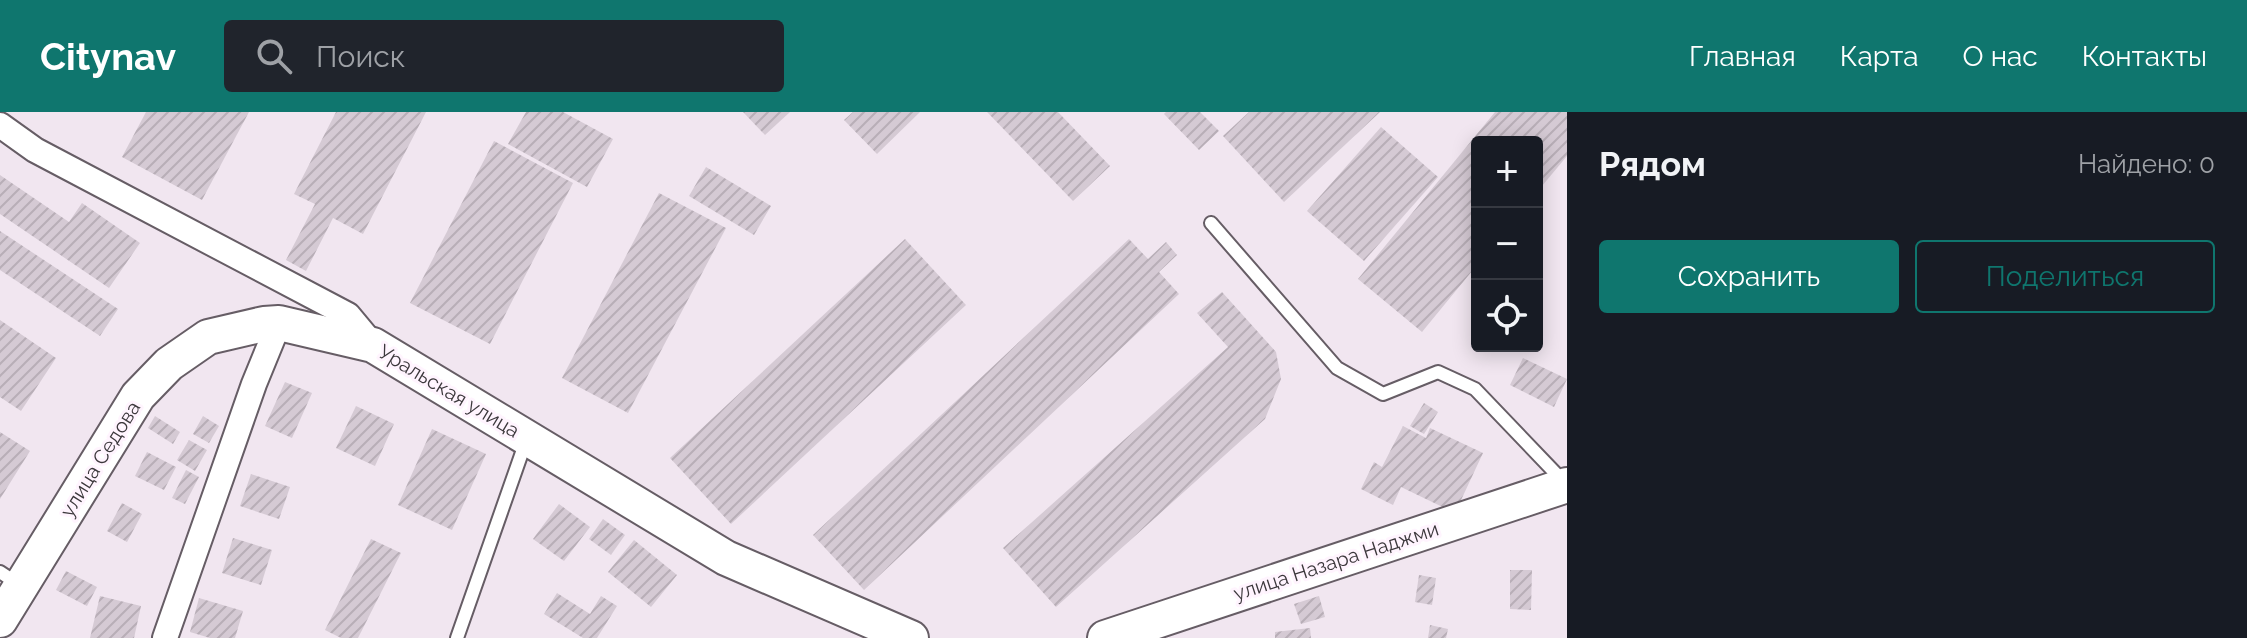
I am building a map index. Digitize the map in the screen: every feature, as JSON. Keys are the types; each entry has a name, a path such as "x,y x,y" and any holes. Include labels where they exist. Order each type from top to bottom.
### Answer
{"street":[{"name":"Уральская улица","path":"0,125 35,150 348,315 373,345 726,558 911,638"},
{"name":"улица Седова","path":"0,620 11,579 138,396 169,364 208,337 264,324 279,323 373,345"},
{"path":"165,638 238,428 279,323"},
{"name":"улица Назара Наджми","path":"1105,638 1567,485"}],"lane":[{"path":"1211,223 1337,368 1383,394 1438,372 1475,389 1567,485"},
{"path":"457,638 527,438"}],"building":[{"path":"146,112 249,112 202,200 122,157"},
{"path":"336,112 426,112 363,234 333,218 306,271 286,260 315,204 294,194"},
{"path":"526,112 563,112 613,139 587,187 508,144"},
{"path":"743,112 790,112 765,135"},
{"path":"853,112 920,112 877,154 844,120"},
{"path":"987,112 1058,112 1110,166 1073,201"},
{"path":"1200,112 1219,131 1199,150 1164,114"},
{"path":"1249,112 1380,112 1284,202 1223,136"},
{"path":"1495,112 1567,112 1567,156 1543,185 1543,136 1475,136"},
{"path":"1381,127 1438,177 1364,261 1307,211"},
{"path":"494,141 573,183 490,344 410,303"},
{"path":"1471,141 1471,272 1422,332 1358,279"},
{"path":"706,167 771,206 754,235 689,196"},
{"path":"0,175 69,222 82,203 140,243 109,288 0,214"},
{"path":"659,193 726,228 628,413 562,378"},
{"path":"0,231 118,309 100,336 0,270"},
{"path":"905,239 966,305 731,524 670,458"},
{"path":"1129,239 1148,259 1166,242 1177,255 1159,272 1179,294 864,590 813,535"},
{"path":"1222,292 1276,352 1281,379 1265,419 1056,607 1003,548 1228,347 1197,313"},
{"path":"0,320 56,358 21,411 0,397"},
{"path":"1523,358 1567,379 1554,407 1510,385"},
{"path":"285,382 312,393 292,438 265,426"},
{"path":"1424,403 1438,412 1424,434 1410,426"},
{"path":"356,406 394,424 375,466 336,448"},
{"path":"155,416 180,432 173,444 148,428"},
{"path":"203,416 219,426 209,443 193,434"},
{"path":"1403,426 1426,438 1430,428 1483,453 1455,513 1401,487 1393,505 1361,489 1374,462 1382,467"},
{"path":"432,429 486,454 452,530 398,505"},
{"path":"0,432 30,451 0,499"},
{"path":"189,440 207,450 195,471 177,460"},
{"path":"147,452 176,467 164,490 135,476"},
{"path":"186,470 199,477 185,504 172,498"},
{"path":"251,474 290,487 279,519 240,506"},
{"path":"122,503 142,514 127,542 107,531"},
{"path":"559,504 590,527 564,561 533,539"},
{"path":"603,519 625,535 611,555 589,539"},
{"path":"233,538 272,550 261,585 222,573"},
{"path":"371,539 401,553 358,638 341,638 325,630"},
{"path":"634,540 677,575 651,607 608,572"},
{"path":"1510,570 1532,570 1531,610 1510,609"},
{"path":"66,571 97,587 87,606 56,590"},
{"path":"1419,575 1436,578 1432,605 1415,602"},
{"path":"557,593 590,614 601,596 617,606 597,638 583,638 544,614"},
{"path":"100,596 141,606 134,638 90,638"},
{"path":"1319,596 1325,617 1301,624 1294,604"},
{"path":"199,598 243,611 235,638 210,638 190,632"},
{"path":"1430,625 1448,629 1446,638 1428,638"},
{"path":"1310,628 1311,638 1275,638 1275,632"}]}
